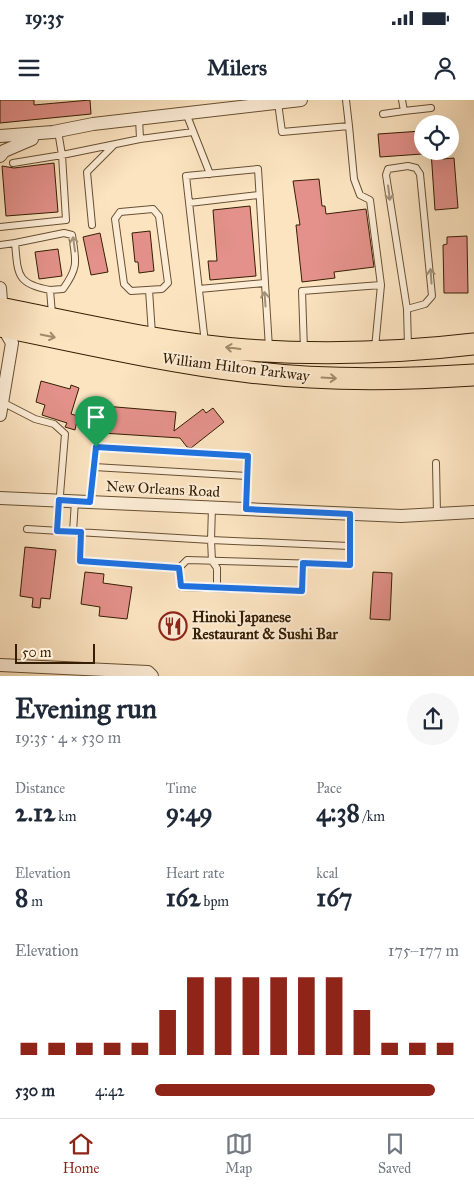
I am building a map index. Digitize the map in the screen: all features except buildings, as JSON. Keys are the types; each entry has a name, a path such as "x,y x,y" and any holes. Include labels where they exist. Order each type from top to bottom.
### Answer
{"highway":[{"name":"William Hilton Parkway","path":"1,315 52,318 153,338 246,350 304,353 375,352 408,351 474,344"},
{"name":"William Hilton Parkway","path":"1,315 181,362 251,372 360,380 474,375"},
{"path":"395,379 406,365 408,351"}],"street":[{"path":"0,136 55,131 139,118 301,100"},
{"path":"0,156 4,151 18,143 55,131"},
{"path":"0,415 12,343 1,315"},
{"name":"New Orleans Road","path":"0,498 401,516 474,512"},
{"path":"0,665 107,673 148,672 152,676"}],"lane":[{"path":"346,100 354,179 360,195 370,200 381,285 375,352"},
{"path":"402,100 404,111"},
{"path":"278,103 282,132 349,126"},
{"path":"383,114 431,108"},
{"path":"186,113 210,174"},
{"path":"139,118 140,139"},
{"path":"0,227 66,220 62,155 55,131"},
{"path":"13,163 140,139 194,132"},
{"path":"92,225 87,172 115,144"},
{"path":"408,309 425,304 432,296 420,174 416,168 408,166 388,169 386,175 408,309 408,351"},
{"path":"205,344 186,176 258,169 269,350"},
{"path":"189,203 259,195"},
{"path":"153,209 159,216 168,282 162,290 149,290 131,291 124,284 115,219 120,212 153,209"},
{"path":"0,246 64,233 72,235 76,262 74,275 63,289 50,290 38,288 22,281 18,273 15,243"},
{"path":"199,289 264,283"},
{"path":"304,353 302,291 381,285"},
{"path":"50,290 52,318"},
{"path":"149,290 153,338"},
{"path":"2,402 35,419 54,424 65,434 57,531"},
{"path":"90,502 96,447 248,456 246,509"},
{"path":"436,463 437,514"},
{"path":"94,467 247,476"},
{"path":"73,532 75,501"},
{"path":"212,507 212,560 217,568 217,588"},
{"path":"81,532 80,561 179,568 188,560 350,565 350,514"},
{"path":"26,529 349,546"},
{"path":"179,568 181,586 302,591 303,563"}],"place":[{"name":"Hinoki Japanese Restaurant & Sushi Bar","path":"173,626"}],"route":[{"path":"96,447 248,456 246,509 350,514 350,565 303,563 302,591 181,586 179,568 80,561 81,532 57,531 59,500 90,502 96,447"}]}
